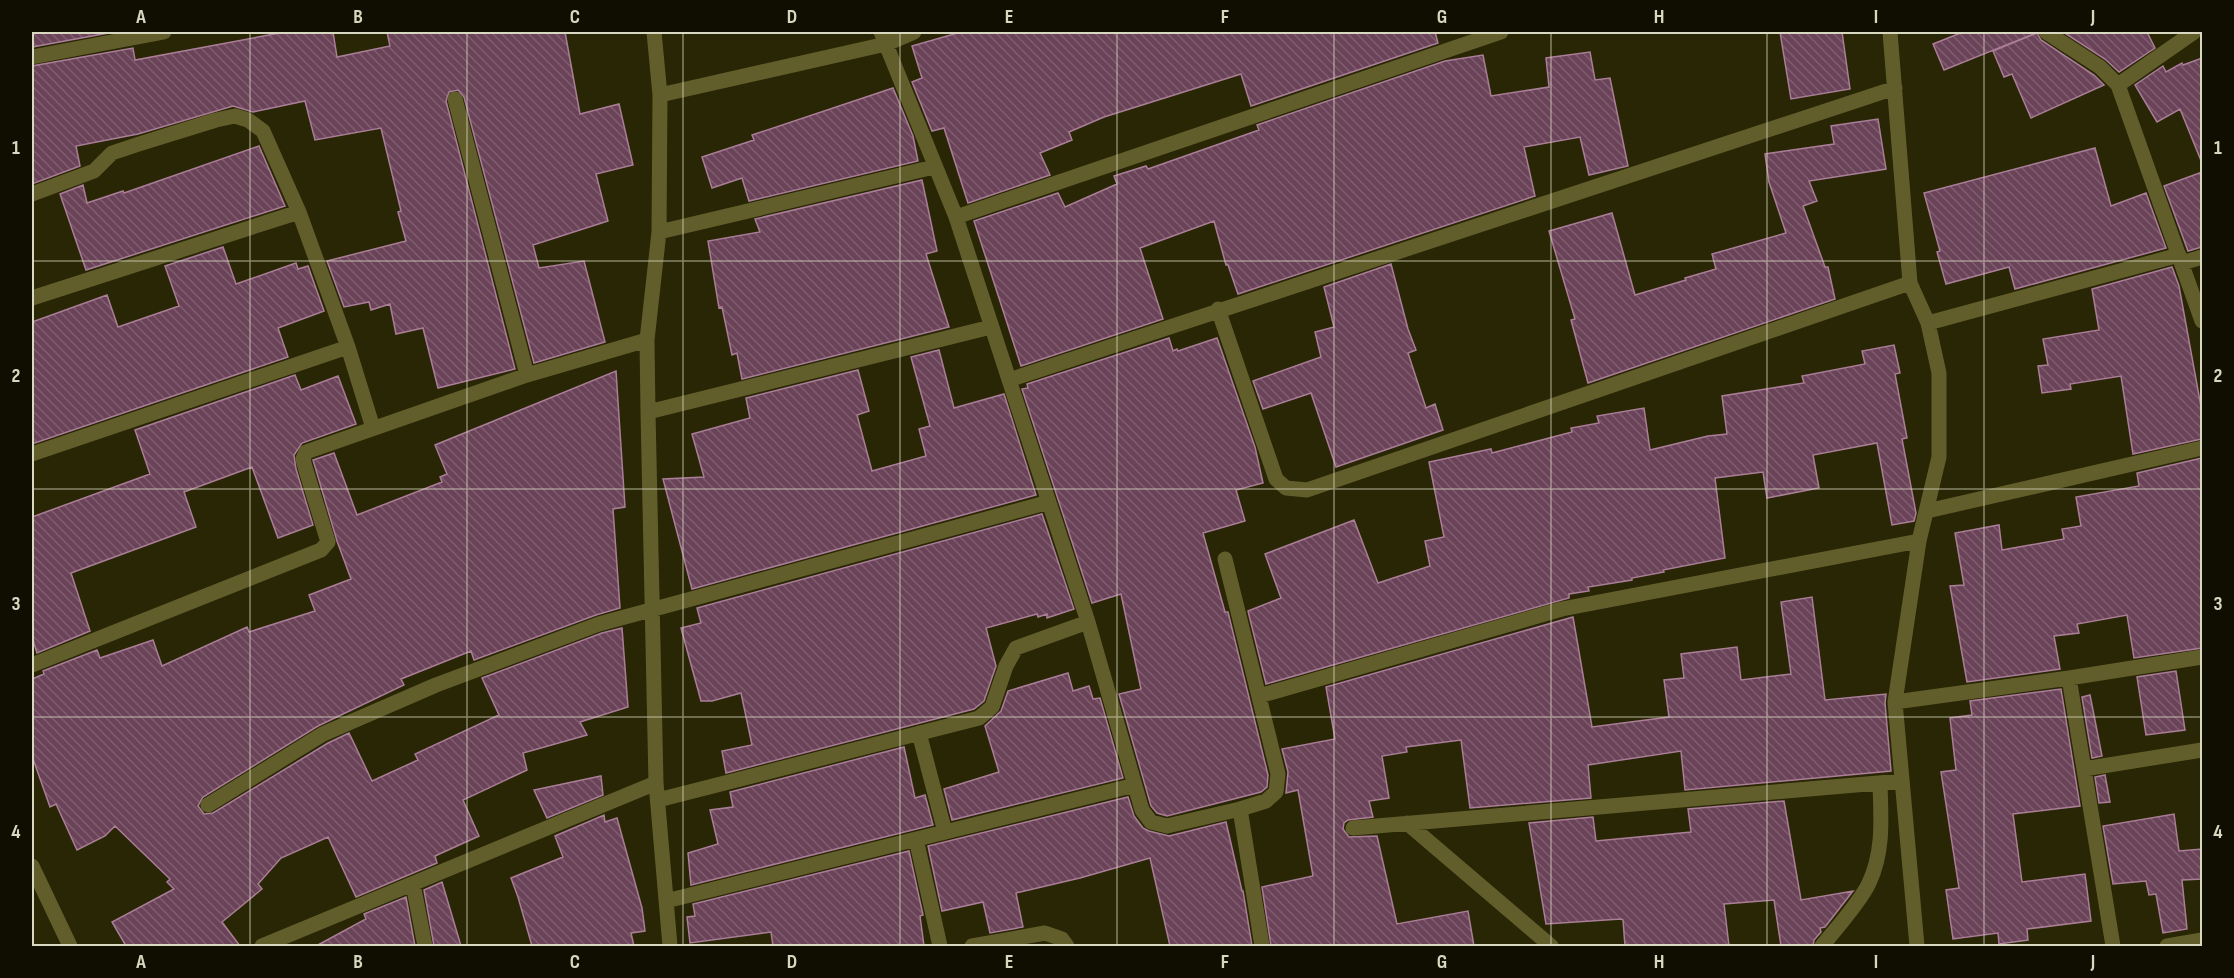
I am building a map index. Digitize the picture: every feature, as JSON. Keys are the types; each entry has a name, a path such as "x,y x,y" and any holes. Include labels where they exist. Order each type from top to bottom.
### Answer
{"street":[{"path":"32,57 164,32"},
{"path":"654,32 660,95 659,232 647,340 648,412 656,783 670,946"},
{"path":"660,95 914,32"},
{"path":"956,217 1501,32"},
{"path":"1890,32 1910,283 1928,323 1939,373 1939,457 1919,541 1895,702 1917,946"},
{"path":"2046,32 2100,67 2118,86 2202,321"},
{"path":"2118,86 2194,32"},
{"path":"883,38 933,167 956,217 1088,622 1143,810 1151,822 1167,826 1266,801 1276,792 1278,774 1225,559"},
{"path":"1009,380 1218,309 1895,88"},
{"path":"455,99 527,375"},
{"path":"32,194 94,171 112,153 236,116 248,120 263,131 299,212 348,347 373,428"},
{"path":"659,232 933,167"},
{"path":"32,298 299,212"},
{"path":"1928,323 2180,259 2202,257"},
{"path":"1218,309 1276,479 1286,488 1307,490 1910,283"},
{"path":"648,412 991,327"},
{"path":"32,665 321,550 328,542 303,459 306,452 527,375 647,340"},
{"path":"32,454 348,347"},
{"path":"1927,511 2202,448"},
{"path":"208,805 333,730 436,685 599,624 1049,502"},
{"path":"1259,696 1562,609 1919,541"},
{"path":"658,800 979,718 992,707 1006,666 1016,648 1088,622"},
{"path":"1895,702 2202,657"},
{"path":"2069,678 2113,946"},
{"path":"919,733 945,832"},
{"path":"2084,769 2202,750"},
{"path":"1353,828 1902,782"},
{"path":"262,946 656,783"},
{"path":"1822,946 1868,885 1878,857 1882,833 1880,784"},
{"path":"666,901 1135,785"},
{"path":"1240,808 1262,946"},
{"path":"1407,823 1551,946"},
{"path":"916,839 940,946"},
{"path":"32,866 70,946"},
{"path":"413,884 425,946"},
{"path":"972,946 1045,933 1062,939 1067,946"},
{"path":"2167,946 2202,939"}],"building":[{"path":"32,32 114,32 32,47"},
{"path":"285,32 333,32 337,57 390,46 387,32 565,32 580,114 619,104 633,165 596,174 608,221 533,245 539,268 584,261 605,342 534,363 464,97 458,90 449,92 446,101 515,369 438,388 423,328 396,334 390,304 371,310 369,302 344,307 327,261 406,241 381,128 315,140 305,101 253,112 233,106 138,134 76,146 80,166 32,184 32,66 133,48 135,60"},
{"path":"961,32 1435,32 1438,43 1251,106 1241,74 1104,117 1069,132 1072,140 1040,153 1050,175 968,203 944,128 932,131 912,82 922,78 912,46"},
{"path":"1780,32 1842,32 1850,89 1791,99"},
{"path":"1963,32 2036,33 1944,70 1933,44"},
{"path":"2063,32 2147,32 2155,48 2119,72 2105,59"},
{"path":"2037,33 2041,40 2094,75 2104,85 2031,118 2012,74 2004,77 1993,51"},
{"path":"1590,52 1595,80 1610,78 1628,166 1589,175 1580,137 1524,147 1535,196 1238,294 1228,265 1226,265 1214,221 1140,248 1163,319 1021,366 974,221 1058,193 1065,207 1117,184 1114,176 1146,166 1148,169 1259,130 1257,125 1445,61 1483,55 1491,96 1549,87 1546,58"},
{"path":"2202,58 2202,163 2180,109 2157,122 2135,85 2163,66 2166,72 2182,63 2183,65"},
{"path":"893,88 913,136 918,161 749,201 742,178 712,188 702,157 754,140 752,135"},
{"path":"1878,119 1886,169 1809,181 1817,201 1803,206 1825,267 1828,267 1835,299 1588,383 1571,320 1575,319 1549,231 1612,213 1635,295 1686,280 1685,278 1716,269 1712,254 1786,233 1769,182 1765,154 1834,144 1831,126"},
{"path":"259,146 285,206 86,270 60,194 83,185 87,203 123,191 124,193"},
{"path":"2095,148 2111,206 2146,193 2166,248 2015,289 2009,267 1946,284 1937,252 1940,251 1924,193"},
{"path":"2202,172 2202,247 2188,251 2164,186"},
{"path":"922,180 937,251 926,254 949,327 742,379 737,353 732,355 722,307 719,308 708,241 760,232 755,219"},
{"path":"223,247 236,284 296,263 298,269 308,266 324,311 278,328 288,357 32,444 32,322 107,295 118,327 179,306 165,266"},
{"path":"1391,264 1408,329 1416,350 1408,353 1426,408 1435,404 1443,430 1336,467 1311,393 1263,409 1253,381 1321,357 1315,332 1334,327 1324,287"},
{"path":"2172,267 2179,286 2202,412 2202,439 2133,454 2121,376 2070,384 2071,389 2042,393 2038,366 2048,365 2043,339 2099,330 2092,289"},
{"path":"1169,338 1173,351 1177,349 1178,351 1217,338 1255,447 1263,483 1236,490 1245,521 1203,533 1225,612 1228,612 1268,775 1267,787 1261,792 1167,816 1157,813 1151,806 1119,694 1141,689 1121,594 1092,603 1022,389 1028,388 1027,384"},
{"path":"1894,345 1900,373 1895,374 1907,438 1902,439 1916,513 1914,521 1892,525 1877,443 1813,455 1819,488 1767,498 1763,472 1715,478 1725,558 1663,570 1664,572 1632,578 1632,580 1588,587 1589,591 1569,594 1569,598 1266,684 1248,611 1281,598 1265,554 1354,520 1378,583 1430,566 1425,541 1444,537 1429,462 1491,449 1492,453 1572,432 1571,428 1599,423 1597,416 1644,408 1650,450 1708,436 1727,434 1722,396 1804,383 1802,376 1865,364 1862,351"},
{"path":"939,350 954,408 1004,394 1036,495 692,589 663,479 704,477 692,434 750,418 746,398 858,370 869,411 857,415 872,471 926,456 919,429 930,426 911,357"},
{"path":"616,371 625,507 613,509 620,608 474,660 471,651 401,679 404,685 318,726 203,797 198,806 204,814 213,813 328,743 349,733 372,781 418,760 415,754 499,715 482,678 602,633 622,628 628,707 580,722 587,735 523,753 527,770 463,800 479,836 435,856 437,863 356,897 328,837 281,858 258,884 262,889 222,922 240,946 126,946 112,922 174,889 167,882 170,879 115,826 105,836 77,850 56,804 50,807 32,756 32,679 44,674 43,671 97,650 100,658 153,640 162,666 247,627 249,632 315,611 309,595 351,579 313,460 334,453 357,515 442,482 440,477 447,474 435,445"},
{"path":"295,375 301,390 338,376 356,424 302,443 294,455 313,525 278,538 252,467 184,492 196,527 71,573 90,631 37,653 32,637 32,517 150,474 135,430"},
{"path":"2202,458 2202,648 2134,658 2127,615 2077,624 2079,633 2054,636 2060,669 1967,682 1950,586 1964,585 1955,533 1999,525 2002,550 2064,539 2062,529 2081,526 2076,497 2139,486 2137,473"},
{"path":"1042,514 1074,609 1047,618 1047,614 1038,617 1037,614 986,628 996,666 984,701 974,709 726,773 722,751 752,745 741,693 712,701 701,701 681,628 701,623 697,608"},
{"path":"1812,597 1825,700 1886,694 1891,771 1685,790 1681,751 1588,765 1591,798 1470,808 1461,740 1406,747 1407,752 1382,756 1389,798 1369,801 1373,817 1348,820 1344,823 1343,829 1349,837 1377,836 1397,924 1468,911 1474,946 1271,946 1262,887 1313,876 1298,790 1286,793 1288,772 1282,749 1335,739 1326,687 1573,617 1592,727 1669,717 1664,680 1684,678 1681,654 1737,647 1741,680 1791,674 1781,602"},
{"path":"2176,671 2185,730 2146,735 2137,677"},
{"path":"1068,673 1073,691 1089,686 1093,699 1100,698 1123,778 952,820 944,789 999,772 985,726 1001,711 1008,691"},
{"path":"2061,689 2080,806 2013,814 2022,882 2085,874 2091,921 2027,929 2028,940 1999,944 1998,933 1953,939 1946,890 1959,888 1941,772 1956,770 1950,718 1972,715 1970,701"},
{"path":"2090,695 2102,756 2092,758 2082,697"},
{"path":"904,747 915,798 925,795 933,825 691,885 688,853 718,844 710,810 733,807 730,792"},
{"path":"2105,775 2110,802 2099,803 2095,777"},
{"path":"601,776 603,795 547,818 534,790"},
{"path":"1128,797 1134,816 1143,828 1149,831 1169,836 1226,822 1243,891 1252,946 1170,946 1150,858 1016,893 1023,927 990,933 983,902 942,911 928,846"},
{"path":"1784,801 1801,900 1853,891 1825,927 1820,928 1821,932 1814,940 1813,946 1781,946 1774,900 1724,904 1729,946 1625,946 1623,920 1621,919 1546,924 1529,823 1593,817 1596,841 1691,832 1688,809"},
{"path":"2174,814 2179,851 2202,849 2202,879 2182,880 2187,929 2163,933 2156,894 2149,895 2146,881 2113,884 2103,826"},
{"path":"604,815 605,822 617,818 642,908 645,931 631,933 634,946 532,946 511,878 563,857 555,836"},
{"path":"909,851 923,915 920,916 924,946 773,946 771,932 690,943 687,917 695,916 693,904"},
{"path":"442,882 461,946 434,946 424,890"},
{"path":"406,897 415,946 316,946 366,919 364,914"}]}
